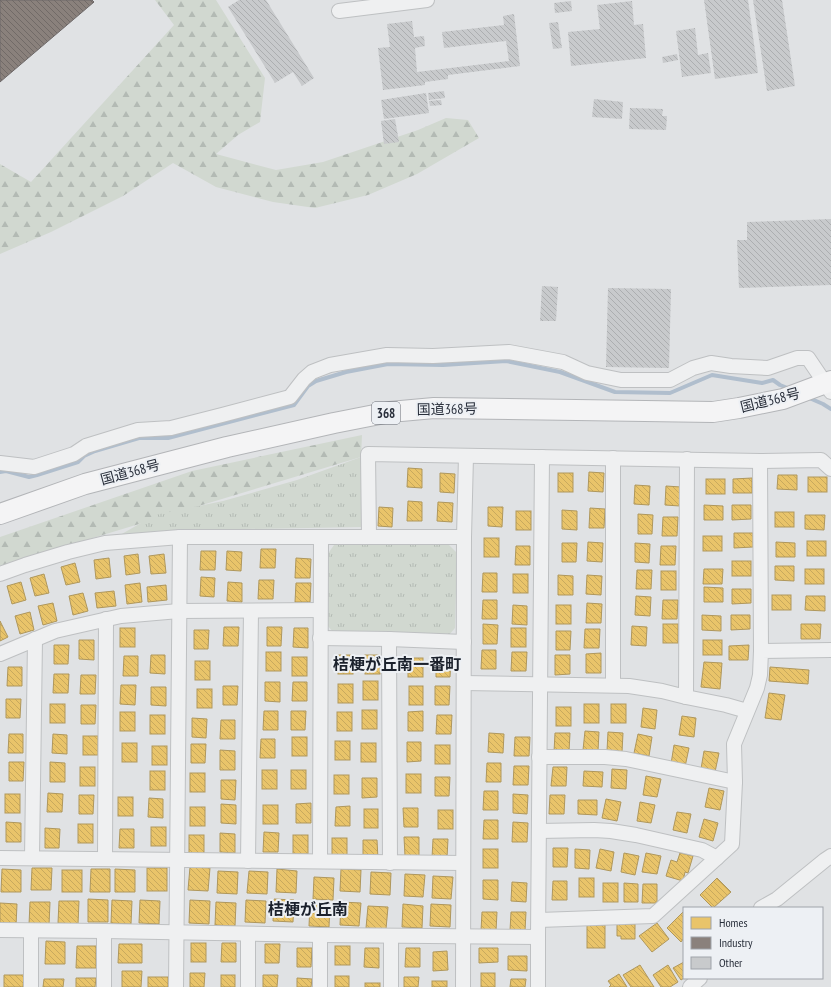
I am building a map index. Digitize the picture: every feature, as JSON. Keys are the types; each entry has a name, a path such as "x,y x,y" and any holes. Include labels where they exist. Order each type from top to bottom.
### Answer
{"highway":[{"name":"国道368号","path":"0,514 71,488 123,473 334,423 390,412 434,408 713,412 783,399 826,386"}],"street":[{"path":"339,11 427,0"},
{"path":"0,463 34,467 74,454 86,446 138,430 171,428 268,403 290,396 312,372 330,365 387,355 433,356 509,352 563,362 587,373 620,380 670,380 693,368 711,363 731,366 768,368 797,358 808,358 826,386"},
{"path":"369,536 368,454 760,461 821,460 831,470"},
{"path":"463,987 464,537 466,456"},
{"path":"538,987 539,684 542,457"},
{"path":"613,685 614,458"},
{"path":"686,697 687,459"},
{"path":"539,920 653,916 732,844 735,782 734,744 753,698 760,675 760,461"},
{"path":"0,574 68,552 105,543 180,537 464,537"},
{"path":"176,987 180,537"},
{"path":"320,861 321,537"},
{"path":"0,654 55,631 120,616 179,611 320,610"},
{"path":"248,861 251,611"},
{"path":"105,859 106,619"},
{"path":"320,638 464,642"},
{"path":"32,858 35,639"},
{"path":"389,639 390,863"},
{"path":"761,651 831,650"},
{"path":"464,683 613,685 645,688 726,705 747,711"},
{"path":"539,756 605,757 626,759 735,782"},
{"path":"539,831 611,831 702,850 717,858"},
{"path":"763,907 777,899 831,856"},
{"path":"0,858 463,863"},
{"path":"0,930 538,937"},
{"path":"30,987 31,931"},
{"path":"104,931 104,987"},
{"path":"248,934 248,987"},
{"path":"320,935 320,987"},
{"path":"391,936 391,987"},
{"path":"690,987 699,979"}],"green space":[{"path":"155,0 216,0 265,78 260,122 238,135 216,154 276,170 323,162 418,130 446,118 468,120 479,138 417,174 368,195 315,208 273,202 216,187 173,163 123,196 51,232 0,254 0,164 31,182 174,25"},
{"path":"362,435 361,457 0,566 0,537 192,471"},
{"path":"361,457 361,527 191,530 120,535 155,515 223,501 297,480"},
{"path":"334,545 449,545 457,553 455,628 449,635 334,633 326,624 327,555"}],"building: Homes":[{"path":"408,468 422,469 422,488 407,487"},
{"path":"589,472 604,473 603,492 588,491"},
{"path":"440,473 455,474 454,493 440,492"},
{"path":"558,473 573,473 573,492 558,492"},
{"path":"778,475 797,475 797,490 777,489"},
{"path":"808,477 827,477 827,492 808,492"},
{"path":"752,478 752,493 733,493 733,479"},
{"path":"706,479 725,479 725,494 706,494"},
{"path":"635,485 650,486 649,505 634,504"},
{"path":"666,486 681,487 680,506 665,505"},
{"path":"408,501 422,502 422,521 407,521"},
{"path":"438,502 453,503 452,522 437,521"},
{"path":"704,505 723,506 723,520 704,520"},
{"path":"732,505 751,505 751,519 732,520"},
{"path":"379,507 393,508 392,527 378,526"},
{"path":"488,507 503,507 502,527 488,526"},
{"path":"590,508 605,509 604,528 589,528"},
{"path":"562,510 577,511 577,530 562,529"},
{"path":"516,511 531,511 531,530 516,530"},
{"path":"775,512 794,512 794,527 775,527"},
{"path":"638,514 653,515 652,534 638,534"},
{"path":"805,515 825,515 824,530 805,529"},
{"path":"663,517 678,517 677,536 662,536"},
{"path":"734,533 753,533 753,547 734,548"},
{"path":"703,536 722,536 722,551 703,551"},
{"path":"484,538 499,538 499,557 484,557"},
{"path":"807,541 826,541 826,556 807,556"},
{"path":"588,542 603,543 602,562 587,561"},
{"path":"776,542 795,543 795,557 776,557"},
{"path":"562,543 577,543 576,562 562,562"},
{"path":"635,543 650,544 649,563 635,562"},
{"path":"516,546 530,546 530,565 515,565"},
{"path":"661,546 676,546 675,565 660,565"},
{"path":"261,549 276,549 275,568 260,568"},
{"path":"201,551 216,551 215,570 200,570"},
{"path":"227,551 242,552 241,571 226,570"},
{"path":"138,554 140,573 126,575 124,556"},
{"path":"164,554 166,573 151,574 149,556"},
{"path":"109,558 111,577 96,579 94,560"},
{"path":"296,558 311,559 310,578 295,578"},
{"path":"732,561 751,561 751,576 732,576"},
{"path":"75,563 80,582 66,585 61,567"},
{"path":"775,566 794,566 794,581 775,580"},
{"path":"704,569 723,569 722,584 703,584"},
{"path":"805,569 824,569 824,584 805,584"},
{"path":"637,570 652,570 651,589 636,589"},
{"path":"661,571 676,571 676,590 661,590"},
{"path":"483,573 497,573 497,592 482,592"},
{"path":"44,574 49,593 35,596 30,578"},
{"path":"513,574 528,574 528,593 513,593"},
{"path":"558,575 573,576 573,595 558,595"},
{"path":"587,575 602,576 601,595 586,594"},
{"path":"201,577 215,578 214,597 200,596"},
{"path":"259,580 274,580 273,599 258,599"},
{"path":"21,582 26,600 12,604 7,586"},
{"path":"228,582 242,583 242,602 227,601"},
{"path":"140,583 142,602 127,604 125,585"},
{"path":"296,583 311,583 310,602 295,602"},
{"path":"166,585 167,600 148,602 147,587"},
{"path":"704,587 723,588 723,602 704,602"},
{"path":"732,589 751,589 751,603 732,604"},
{"path":"114,591 116,606 97,608 95,593"},
{"path":"83,593 88,611 73,615 69,596"},
{"path":"772,595 791,595 791,610 772,610"},
{"path":"636,596 651,597 650,616 635,615"},
{"path":"806,596 825,596 825,611 805,610"},
{"path":"483,600 497,600 497,619 482,619"},
{"path":"663,600 678,600 677,619 662,619"},
{"path":"53,603 57,621 43,625 38,606"},
{"path":"587,603 602,604 601,623 586,623"},
{"path":"513,605 527,606 527,625 512,624"},
{"path":"556,605 571,605 571,624 556,624"},
{"path":"30,612 34,630 20,634 15,616"},
{"path":"702,615 721,616 721,631 702,630"},
{"path":"731,615 750,615 750,629 731,630"},
{"path":"0,621 8,637 0,641"},
{"path":"483,624 498,625 497,644 483,644"},
{"path":"663,624 678,624 678,643 663,643"},
{"path":"801,624 821,624 820,639 801,639"},
{"path":"632,626 647,627 646,646 631,645"},
{"path":"224,627 239,627 238,646 223,646"},
{"path":"267,627 282,627 281,646 267,646"},
{"path":"120,628 135,628 135,647 120,647"},
{"path":"294,628 308,628 308,648 293,647"},
{"path":"511,628 526,628 526,647 511,647"},
{"path":"585,629 600,629 599,648 584,648"},
{"path":"194,630 209,630 208,649 194,649"},
{"path":"556,631 571,631 570,650 556,650"},
{"path":"79,640 94,640 94,660 79,659"},
{"path":"703,640 722,640 722,655 703,655"},
{"path":"54,645 69,645 68,664 54,664"},
{"path":"749,645 748,660 729,660 729,646"},
{"path":"482,650 496,650 496,669 481,669"},
{"path":"266,652 281,652 281,671 266,671"},
{"path":"512,652 527,652 526,671 511,671"},
{"path":"601,653 601,673 586,673 586,654"},
{"path":"151,655 165,655 165,674 150,673"},
{"path":"338,655 353,655 353,674 338,674"},
{"path":"365,655 380,655 380,674 365,674"},
{"path":"555,655 570,655 570,674 555,675"},
{"path":"124,656 138,656 138,676 123,676"},
{"path":"292,657 307,657 307,676 292,676"},
{"path":"408,658 423,658 423,677 408,677"},
{"path":"436,658 451,658 450,677 436,677"},
{"path":"195,661 210,661 210,680 195,680"},
{"path":"704,662 722,663 720,689 701,687"},
{"path":"8,667 22,667 22,686 7,686"},
{"path":"770,667 809,670 808,684 769,681"},
{"path":"54,674 69,674 68,693 53,693"},
{"path":"81,675 96,675 95,694 80,694"},
{"path":"363,681 378,681 378,700 363,700"},
{"path":"265,682 280,682 280,702 265,701"},
{"path":"293,682 307,682 307,701 292,701"},
{"path":"338,684 353,684 353,703 338,703"},
{"path":"121,685 136,685 135,705 120,704"},
{"path":"223,686 238,686 237,705 223,705"},
{"path":"409,686 423,686 423,705 409,705"},
{"path":"435,686 450,686 449,705 435,705"},
{"path":"151,687 166,687 166,706 151,705"},
{"path":"197,689 212,689 212,708 197,708"},
{"path":"769,693 785,695 781,720 765,718"},
{"path":"6,699 21,699 20,718 6,718"},
{"path":"50,704 65,704 65,723 50,723"},
{"path":"584,704 599,704 599,723 584,723"},
{"path":"611,704 626,704 626,723 611,723"},
{"path":"81,705 96,705 95,724 81,724"},
{"path":"556,707 571,707 571,726 556,726"},
{"path":"643,708 657,710 655,729 641,727"},
{"path":"362,710 377,710 377,729 362,729"},
{"path":"264,711 278,711 278,730 263,730"},
{"path":"291,711 306,711 305,730 291,730"},
{"path":"423,711 423,731 408,731 408,712"},
{"path":"120,712 135,712 135,731 120,731"},
{"path":"337,712 352,712 352,731 337,731"},
{"path":"150,715 165,715 165,734 150,734"},
{"path":"437,715 452,715 451,734 436,734"},
{"path":"682,716 696,718 694,737 679,735"},
{"path":"192,718 207,719 206,738 192,737"},
{"path":"221,720 235,720 235,739 220,739"},
{"path":"585,731 599,732 598,751 583,750"},
{"path":"608,732 623,733 622,752 607,751"},
{"path":"489,733 504,734 503,753 488,752"},
{"path":"555,733 570,733 569,752 554,752"},
{"path":"9,734 23,734 23,753 8,753"},
{"path":"53,734 67,735 67,754 52,753"},
{"path":"638,734 652,737 649,756 634,753"},
{"path":"83,736 98,736 98,755 83,755"},
{"path":"292,737 307,737 307,756 292,756"},
{"path":"515,737 530,737 529,756 514,756"},
{"path":"261,739 275,739 275,758 260,758"},
{"path":"335,741 350,741 350,760 335,760"},
{"path":"407,742 421,742 421,761 407,762"},
{"path":"122,743 137,743 137,762 122,762"},
{"path":"361,743 376,743 376,762 361,762"},
{"path":"191,744 206,744 205,763 191,763"},
{"path":"435,745 450,745 450,764 435,764"},
{"path":"674,745 689,748 685,767 671,764"},
{"path":"152,746 167,746 167,765 152,765"},
{"path":"220,750 235,751 235,770 220,770"},
{"path":"704,751 719,753 715,772 701,769"},
{"path":"9,762 24,762 23,781 9,781"},
{"path":"50,762 65,763 65,782 50,782"},
{"path":"487,763 501,763 501,782 486,782"},
{"path":"514,766 529,766 528,785 513,785"},
{"path":"80,767 95,767 95,786 80,786"},
{"path":"553,767 567,767 566,786 551,786"},
{"path":"612,769 627,770 626,789 611,788"},
{"path":"262,770 277,770 277,789 262,789"},
{"path":"291,770 306,770 306,789 291,789"},
{"path":"150,771 165,771 165,790 150,790"},
{"path":"584,771 603,772 602,787 583,786"},
{"path":"190,773 205,773 205,792 190,792"},
{"path":"406,774 421,774 421,793 406,793"},
{"path":"334,775 349,775 349,794 334,794"},
{"path":"646,776 661,779 657,797 643,795"},
{"path":"435,777 450,777 449,796 435,796"},
{"path":"362,778 377,778 377,797 362,798"},
{"path":"221,780 236,780 235,800 221,799"},
{"path":"709,788 724,791 720,810 705,807"},
{"path":"484,791 498,791 498,810 483,810"},
{"path":"48,793 63,794 62,812 47,812"},
{"path":"5,794 20,794 20,813 5,813"},
{"path":"513,794 528,795 527,814 513,813"},
{"path":"79,795 94,795 93,814 79,814"},
{"path":"550,795 565,795 564,814 549,814"},
{"path":"118,797 133,797 133,816 118,816"},
{"path":"149,798 163,799 163,818 148,817"},
{"path":"606,799 621,802 617,821 602,818"},
{"path":"578,800 597,800 597,815 578,814"},
{"path":"640,802 655,805 651,823 637,821"},
{"path":"311,803 311,823 296,823 296,804"},
{"path":"221,804 236,805 236,824 221,823"},
{"path":"263,805 278,805 278,824 263,824"},
{"path":"350,806 350,826 335,826 336,807"},
{"path":"190,807 205,807 205,826 190,826"},
{"path":"403,808 418,808 418,827 404,827"},
{"path":"364,809 378,809 378,828 364,828"},
{"path":"438,810 453,810 453,829 438,829"},
{"path":"677,812 691,814 687,833 673,830"},
{"path":"704,819 718,823 713,841 699,837"},
{"path":"484,820 498,820 498,839 483,839"},
{"path":"6,822 21,823 21,842 6,842"},
{"path":"513,822 528,823 527,842 512,842"},
{"path":"78,824 93,824 93,843 78,843"},
{"path":"151,827 166,827 166,846 151,846"},
{"path":"45,828 60,829 59,848 45,848"},
{"path":"120,829 134,829 134,848 119,848"},
{"path":"264,832 279,833 278,852 263,852"},
{"path":"220,833 235,834 235,853 220,852"},
{"path":"189,835 204,835 204,854 189,854"},
{"path":"293,835 308,835 308,854 293,854"},
{"path":"404,837 419,837 419,856 405,856"},
{"path":"332,838 347,838 347,857 332,857"},
{"path":"433,839 448,839 447,858 432,858"},
{"path":"363,840 377,840 378,859 363,859"},
{"path":"553,848 568,848 567,867 553,867"},
{"path":"483,849 498,849 498,868 483,868"},
{"path":"575,849 590,850 589,869 575,868"},
{"path":"600,849 614,852 611,871 596,868"},
{"path":"624,853 639,856 635,875 621,872"},
{"path":"646,853 661,856 657,874 642,872"},
{"path":"680,853 693,856 688,873 685,872 683,881 666,876 671,860 677,862"},
{"path":"190,867 210,868 208,891 188,890"},
{"path":"32,868 52,868 51,890 31,890"},
{"path":"147,868 167,868 167,891 147,891"},
{"path":"2,869 21,870 21,892 1,892"},
{"path":"91,869 110,869 110,892 90,892"},
{"path":"115,869 135,870 135,892 115,892"},
{"path":"277,869 297,871 296,893 276,892"},
{"path":"341,869 361,870 360,892 340,891"},
{"path":"62,870 82,870 82,892 62,892"},
{"path":"218,871 238,872 237,894 217,893"},
{"path":"249,871 268,872 267,894 247,893"},
{"path":"371,872 391,873 390,895 370,894"},
{"path":"405,874 425,875 423,897 404,896"},
{"path":"433,876 453,877 451,899 432,898"},
{"path":"314,877 334,878 333,900 313,899"},
{"path":"579,878 594,878 594,897 579,897"},
{"path":"717,878 731,892 714,907 712,907 700,895"},
{"path":"483,880 498,880 498,900 483,899"},
{"path":"553,881 567,881 567,900 552,900"},
{"path":"512,882 527,883 526,902 511,901"},
{"path":"603,883 618,883 618,902 603,902"},
{"path":"624,883 638,884 638,902 624,902"},
{"path":"643,884 657,884 657,903 642,903"},
{"path":"88,899 108,900 108,922 88,922"},
{"path":"274,899 294,900 293,922 273,921"},
{"path":"112,900 132,901 131,924 111,923"},
{"path":"140,900 160,901 159,924 139,923"},
{"path":"190,900 210,901 209,924 189,923"},
{"path":"246,900 266,901 265,923 245,922"},
{"path":"59,901 79,901 78,924 58,923"},
{"path":"30,902 50,902 49,925 29,925"},
{"path":"216,902 236,903 235,926 215,925"},
{"path":"341,902 361,903 359,926 340,925"},
{"path":"0,903 17,904 16,926 0,926"},
{"path":"310,904 330,905 329,927 309,926"},
{"path":"403,904 423,906 422,928 402,927"},
{"path":"431,904 451,905 450,927 430,926"},
{"path":"368,906 388,907 386,929 366,928"},
{"path":"482,912 497,912 496,931 481,931"},
{"path":"511,912 526,912 525,931 510,931"},
{"path":"683,912 683,939 681,942 667,928"},
{"path":"657,923 669,939 652,952 639,936"},
{"path":"617,924 635,924 635,939 621,939 621,936 617,936"},
{"path":"587,925 605,925 605,948 587,948"},
{"path":"46,941 65,942 65,964 45,964"},
{"path":"191,943 206,943 206,962 191,962"},
{"path":"222,943 236,943 236,962 221,962"},
{"path":"119,944 142,944 142,963 118,963"},
{"path":"265,944 280,944 279,963 265,963"},
{"path":"77,946 96,946 96,968 76,968"},
{"path":"335,946 350,946 350,965 335,965"},
{"path":"297,948 312,948 311,967 297,967"},
{"path":"365,948 379,948 379,968 364,967"},
{"path":"406,948 420,948 420,967 405,967"},
{"path":"479,948 498,948 498,962 479,963"},
{"path":"447,951 448,970 433,971 433,952"},
{"path":"508,956 527,956 527,971 508,970"},
{"path":"683,963 683,979 681,980 673,968"},
{"path":"640,965 654,987 631,987 623,975"},
{"path":"668,965 678,982 670,987 661,987 653,975"},
{"path":"122,971 142,971 141,987 122,987"},
{"path":"190,973 205,973 204,987 190,987"},
{"path":"481,973 495,973 495,987 481,987"},
{"path":"619,974 627,987 609,987 611,985 608,981"},
{"path":"4,975 24,975 23,987 4,987"},
{"path":"221,975 235,975 235,987 221,987"},
{"path":"263,975 278,975 277,987 263,987"},
{"path":"335,976 349,976 349,987 335,987"},
{"path":"148,977 168,977 168,987 148,987"},
{"path":"404,977 419,977 418,987 404,987"},
{"path":"76,978 96,978 95,987 76,987"},
{"path":"297,978 312,979 311,987 297,987"},
{"path":"44,979 64,979 63,987 43,987"},
{"path":"511,979 526,979 525,987 510,987"},
{"path":"432,981 447,981 447,987 432,987"},
{"path":"365,983 380,983 380,987 365,987"}],"building: Industry":[{"path":"0,0 92,0 94,2 0,82"}],"building: Other":[{"path":"239,0 266,0 314,78 302,86 293,72 275,83 228,7"},
{"path":"704,0 748,0 758,73 715,79"},
{"path":"753,0 782,0 795,86 767,91"},
{"path":"571,1 572,11 555,13 554,3"},
{"path":"632,1 634,25 643,24 646,58 571,66 568,32 600,29 597,5"},
{"path":"514,14 520,66 448,75 448,79 425,82 425,85 383,90 378,48 390,47 387,24 412,21 414,37 424,36 425,46 415,48 417,72 509,61 506,41 444,48 442,32 504,25 503,16"},
{"path":"558,22 562,48 553,49 549,23"},
{"path":"695,28 698,55 708,53 711,73 682,77 676,31"},
{"path":"677,54 678,60 663,63 662,57"},
{"path":"444,91 445,98 429,100 428,93"},
{"path":"426,93 429,113 384,119 381,100"},
{"path":"594,99 623,102 622,119 592,117"},
{"path":"441,100 442,105 430,106 429,101"},
{"path":"630,108 663,109 662,116 667,116 666,130 629,129"},
{"path":"395,119 399,142 384,144 381,121"},
{"path":"831,219 831,285 739,288 737,240 747,240 747,222"},
{"path":"542,286 558,287 556,321 540,321"},
{"path":"608,288 671,289 669,368 606,367"}],"waterway":[{"path":"0,472 6,471 29,477 78,462 84,456 95,451 139,438 168,438 294,405 308,386 316,381 346,372 388,364 443,365 506,361 560,372 615,392 670,393 712,375 762,383 773,380 790,389"},
{"path":"807,397 831,409"}],"district":[{"name":"桔梗が丘南一番町","path":"397,664"},
{"name":"桔梗が丘南","path":"308,909"}]}
